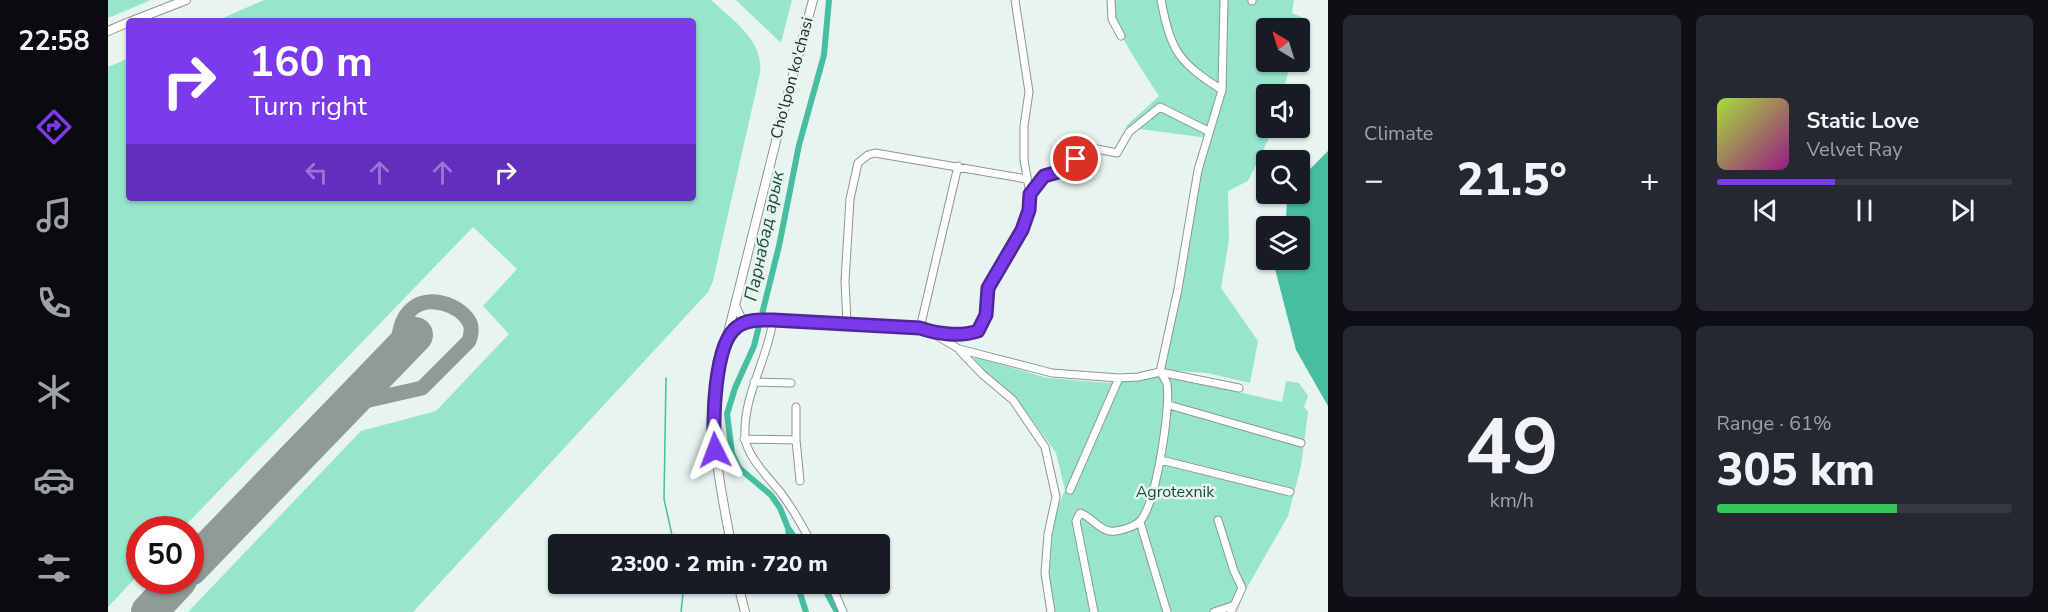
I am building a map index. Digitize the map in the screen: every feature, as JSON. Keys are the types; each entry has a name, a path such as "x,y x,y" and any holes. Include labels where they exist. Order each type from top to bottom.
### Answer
{"main road":[{"path":"141,18 186,0"},
{"name":"Cho'lpon ko'chasi","path":"729,534 713,433 715,393 786,99 813,0"},
{"path":"108,31 126,24"},
{"path":"740,594 745,612"}],"street":[{"path":"932,332 969,334 978,331 986,315 988,288 1022,230 1029,210 1030,194 1024,160 1024,126 1029,92 1015,0"},
{"path":"1111,0 1112,19 1120,36"},
{"path":"1161,0 1174,48 1192,70 1222,90"},
{"path":"1094,612 1078,536 1077,516 1080,513 1086,515 1107,531 1114,532 1140,522 1147,510 1161,460 1168,405 1167,382 1160,372 1178,289 1198,170 1222,90 1224,0"},
{"path":"1030,194 1044,176 1058,172 1076,159 1087,147 1118,153 1129,132 1160,107 1208,131"},
{"path":"847,323 844,281 850,199 858,163 867,155 875,153 1027,179"},
{"path":"920,328 958,166"},
{"path":"736,301 736,310 741,317 752,321"},
{"path":"771,320 772,331 754,382 744,439 759,467 782,494 806,534"},
{"path":"725,345 734,329 743,323 771,320 920,328 932,332 959,349 982,374 1013,400 1046,447 1056,497 1048,534 1045,573 1051,612"},
{"path":"959,349 1052,373 1119,378 1160,372 1239,388"},
{"path":"1070,490 1119,378"},
{"path":"754,382 791,383"},
{"path":"1168,405 1301,443"},
{"path":"796,407 796,440 800,480"},
{"path":"744,439 796,440"},
{"path":"1161,460 1290,492"},
{"path":"1214,612 1232,609 1242,588 1234,571 1218,520"},
{"path":"1140,522 1167,612"},
{"path":"835,594 843,612"}],"green space":[{"path":"108,0 151,0 108,18"},
{"path":"264,0 711,0 737,23 752,41 760,61 760,73 713,281 708,292 413,612 188,612 361,431 436,411 509,334 483,306 517,269 473,227 195,516 126,516 126,588 108,607 108,67 126,59 126,201 696,201 696,18 223,18"},
{"path":"736,0 792,0 781,43"},
{"path":"1109,0 1294,0 1292,13 1304,18 1256,18 1256,72 1288,72 1285,84 1256,84 1256,138 1269,138 1263,150 1256,150 1256,165 1248,181 1228,191 1229,240 1221,288 1258,341 1250,383 1207,373 1164,370 1208,138 1125,127 1159,96 1122,37"},
{"name":"Agrotexnik","path":"976,357 1047,378 1110,383 1121,378 1170,376 1282,402 1286,381 1299,383 1308,396 1304,407 1308,412 1301,466 1288,516 1233,612 1055,612 1051,603 1048,574 1049,541 1056,511 1065,490 1056,453 1023,407 973,362"}],"shaded area":[{"path":"1328,151 1328,406 1296,350 1275,270 1310,270 1310,216 1286,216 1287,204 1310,204 1310,169"}],"waterway":[{"name":"Парнабад арык","path":"792,534 771,495 739,468 732,453 727,414 735,388 754,346 779,246 799,145 824,55 829,0"},
{"path":"666,378 664,499 672,534"},
{"name":"Парнабад арык","path":"788,528 789,534"},
{"path":"681,612 683,594"},
{"name":"Парнабад арык","path":"800,594 806,612"},
{"name":"Парнабад арык","path":"827,594 837,612"}],"taxiway":[{"path":"341,412 356,403 422,388 469,341 470,323 452,306 435,302 420,304 413,308 404,319 392,358"}],"runway":[{"path":"204,554 415,335"},
{"path":"149,612 166,594"}],"route":[{"path":"715,450 713,416 717,381 725,345 737,326 752,321 773,320 920,328 932,332 969,334 978,331 986,315 988,288 1022,230 1029,210 1030,194 1035,185 1044,176 1058,172 1076,159"}]}
